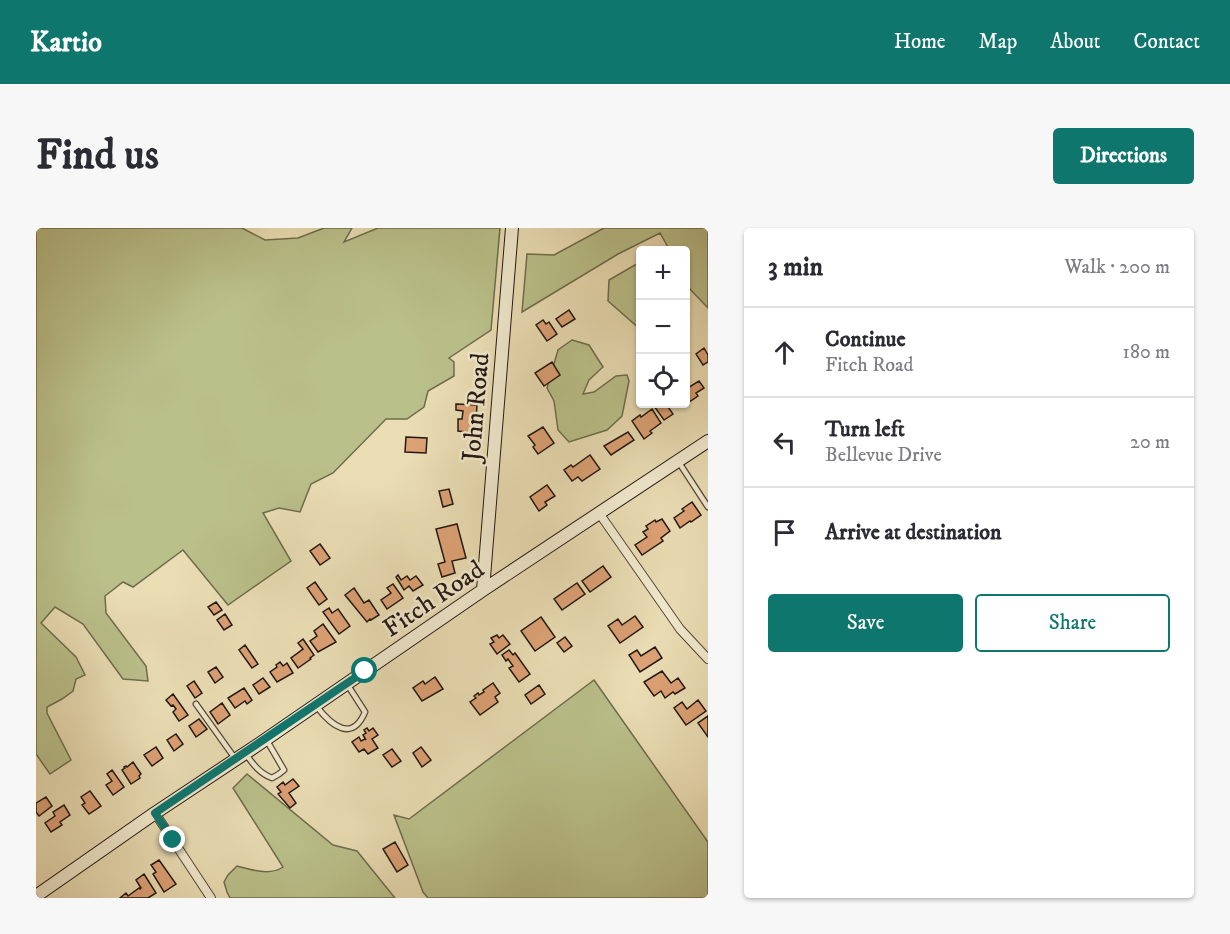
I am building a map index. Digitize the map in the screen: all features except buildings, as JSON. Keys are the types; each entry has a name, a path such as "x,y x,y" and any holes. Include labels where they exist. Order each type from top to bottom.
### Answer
{"street":[{"name":"John Road","path":"483,590 512,228"},
{"name":"Fitch Road","path":"36,896 483,590 708,441"},
{"path":"599,513 680,629 708,659"},
{"path":"155,813 212,898"}],"lane":[{"path":"678,461 708,507"},
{"path":"315,705 333,724 342,729 351,728 362,721 365,712 347,684"},
{"path":"196,704 240,756 265,776 272,778 284,770 266,739"}],"green space":[{"path":"36,228 242,228 265,240 298,238 324,228 352,228 344,242 378,228 500,228 491,330 449,358 454,362 454,376 428,391 424,407 407,419 386,419 333,473 311,484 300,512 279,508 263,513 291,561 228,605 183,550 133,587 123,582 105,596 106,613 146,666 148,681 123,679 83,624 55,607 41,623 76,657 85,675 76,679 73,691 47,707 47,713 71,760 50,774 36,754"},
{"path":"604,228 708,228 708,308 690,289 690,246 667,246 660,233 618,254 522,312 527,254 554,255"},
{"path":"636,264 636,326 608,301 609,280"},
{"path":"572,340 589,345 603,367 589,380 583,394 594,392 616,376 627,375 629,381 622,416 607,430 569,442 558,430 554,401 547,388 558,350"},
{"path":"594,680 708,842 708,898 428,898 423,892 394,815 409,819"},
{"path":"247,774 333,845 357,851 395,898 230,898 224,882 237,866 267,872 283,867 233,788"}],"route":[{"path":"173,840 155,813 365,671"}]}
